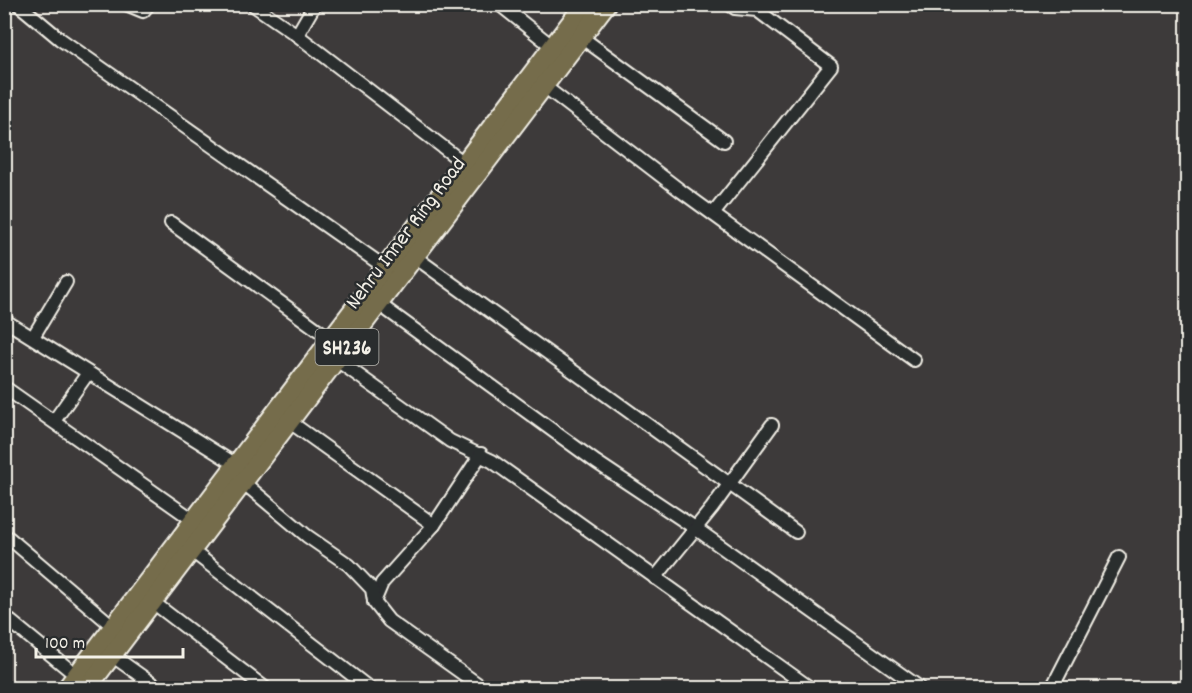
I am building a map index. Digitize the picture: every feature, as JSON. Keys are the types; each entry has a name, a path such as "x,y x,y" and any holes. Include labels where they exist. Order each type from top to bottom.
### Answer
{"main road":[{"name":"SH236","path":"77,684 115,628 585,4"},
{"name":"Nehru Inner Ring Road","path":"77,684 113,656 606,4"}],"street":[{"path":"18,4 60,39 125,86 386,268"},
{"path":"126,4 143,11 150,4"},
{"path":"252,4 297,35 465,164"},
{"path":"297,35 315,4"},
{"path":"498,4 553,47"},
{"path":"713,214 831,66 757,10 735,8 729,4"},
{"path":"581,37 724,141"},
{"path":"544,86 713,214 914,360"},
{"path":"171,223 332,340"},
{"path":"415,257 796,532"},
{"path":"33,337 66,282"},
{"path":"379,304 596,462 695,528 920,688"},
{"path":"4,320 238,466"},
{"path":"337,360 450,441 481,454 810,688"},
{"path":"54,421 88,373"},
{"path":"4,387 196,522"},
{"path":"290,422 434,525"},
{"path":"655,578 772,425"},
{"path":"374,602 382,583 434,525 481,454"},
{"path":"244,483 307,536 349,565 372,589 374,602 389,621 483,688"},
{"path":"9,538 115,628"},
{"path":"192,551 369,688"},
{"path":"1052,688 1119,557"},
{"path":"154,603 265,688"},
{"path":"4,616 77,684"},
{"path":"113,656 158,688"}]}
